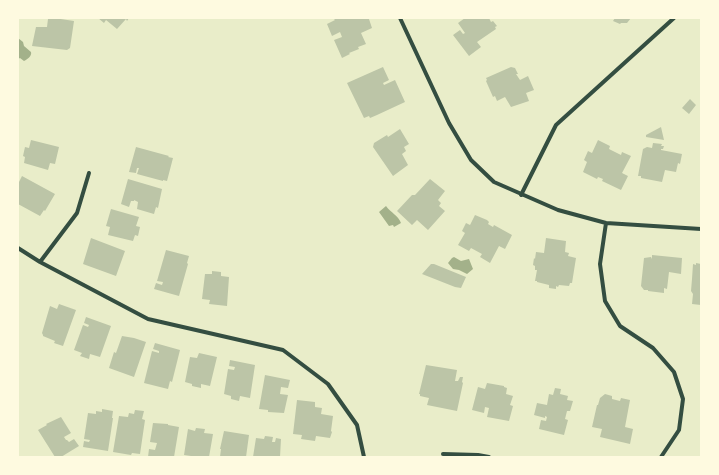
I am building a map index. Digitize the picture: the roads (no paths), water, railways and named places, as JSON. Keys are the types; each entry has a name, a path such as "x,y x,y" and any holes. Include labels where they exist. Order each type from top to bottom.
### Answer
{"street":[{"path":"400,18 449,123 471,160 494,182 558,210 606,223 701,229"},
{"path":"521,195 556,125 674,18"},
{"path":"40,262 77,213 89,173"},
{"path":"606,223 600,264 605,300 620,326 653,348 674,372 683,399 679,430 661,457"},
{"path":"18,248 40,262 148,319 284,350 328,384 357,425 364,457"},
{"path":"443,454 478,455 489,457"}]}
